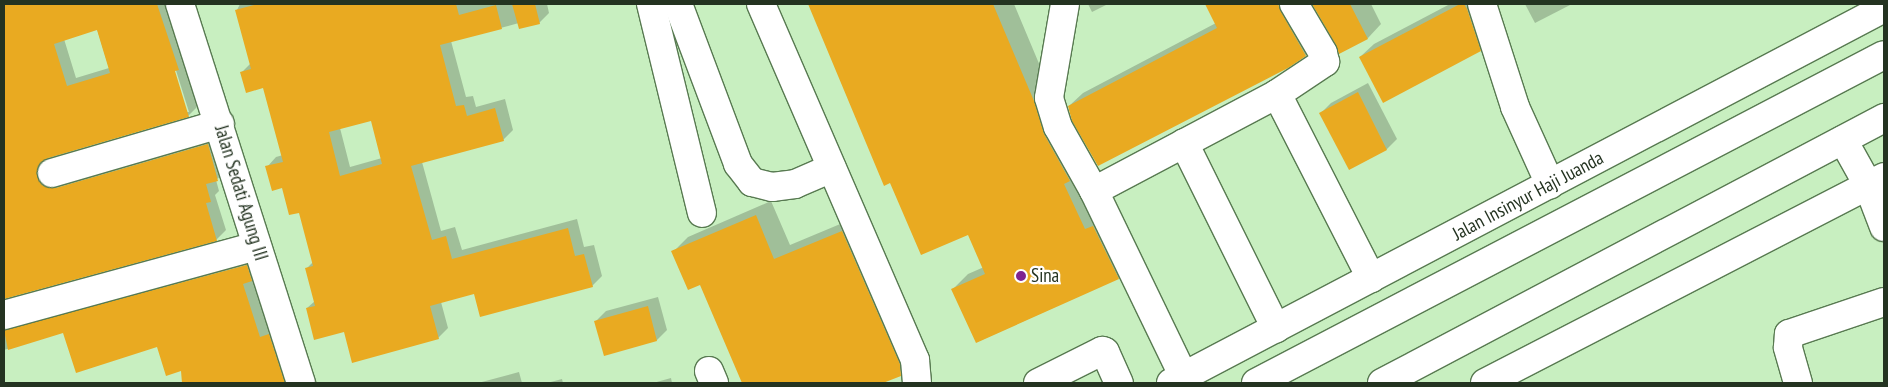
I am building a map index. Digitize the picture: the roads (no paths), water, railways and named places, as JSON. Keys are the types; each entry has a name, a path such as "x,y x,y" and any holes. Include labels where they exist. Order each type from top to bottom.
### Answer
{"main road":[{"name":"Jalan Sedati Agung III","path":"180,4 220,124 300,383"},
{"path":"651,4 702,213"},
{"path":"678,4 738,164 752,182 772,187 795,184 832,168"},
{"path":"761,4 915,360 917,383"},
{"path":"1065,4 1049,98 1058,126 1094,191 1177,380"},
{"path":"1094,191 1277,94 1325,62 1323,53 1294,4"},
{"path":"1482,4 1515,107 1550,184"},
{"name":"Jalan Insinyur Haji Juanda","path":"1177,380 1884,8"},
{"name":"Jalan Insinyur Haji Juanda","path":"1256,383 1884,55"},
{"path":"1277,94 1371,278"},
{"path":"1382,383 1884,118"},
{"path":"52,173 220,124"},
{"path":"1843,140 1876,181 1884,227"},
{"path":"1184,143 1276,328"},
{"path":"1485,383 1519,375 1876,181"},
{"path":"4,315 257,246"},
{"path":"1798,383 1788,347 1789,334 1884,302"},
{"path":"1038,383 1102,351 1105,352 1118,383"}],"place":[{"name":"Sina","path":"1021,276"}]}
